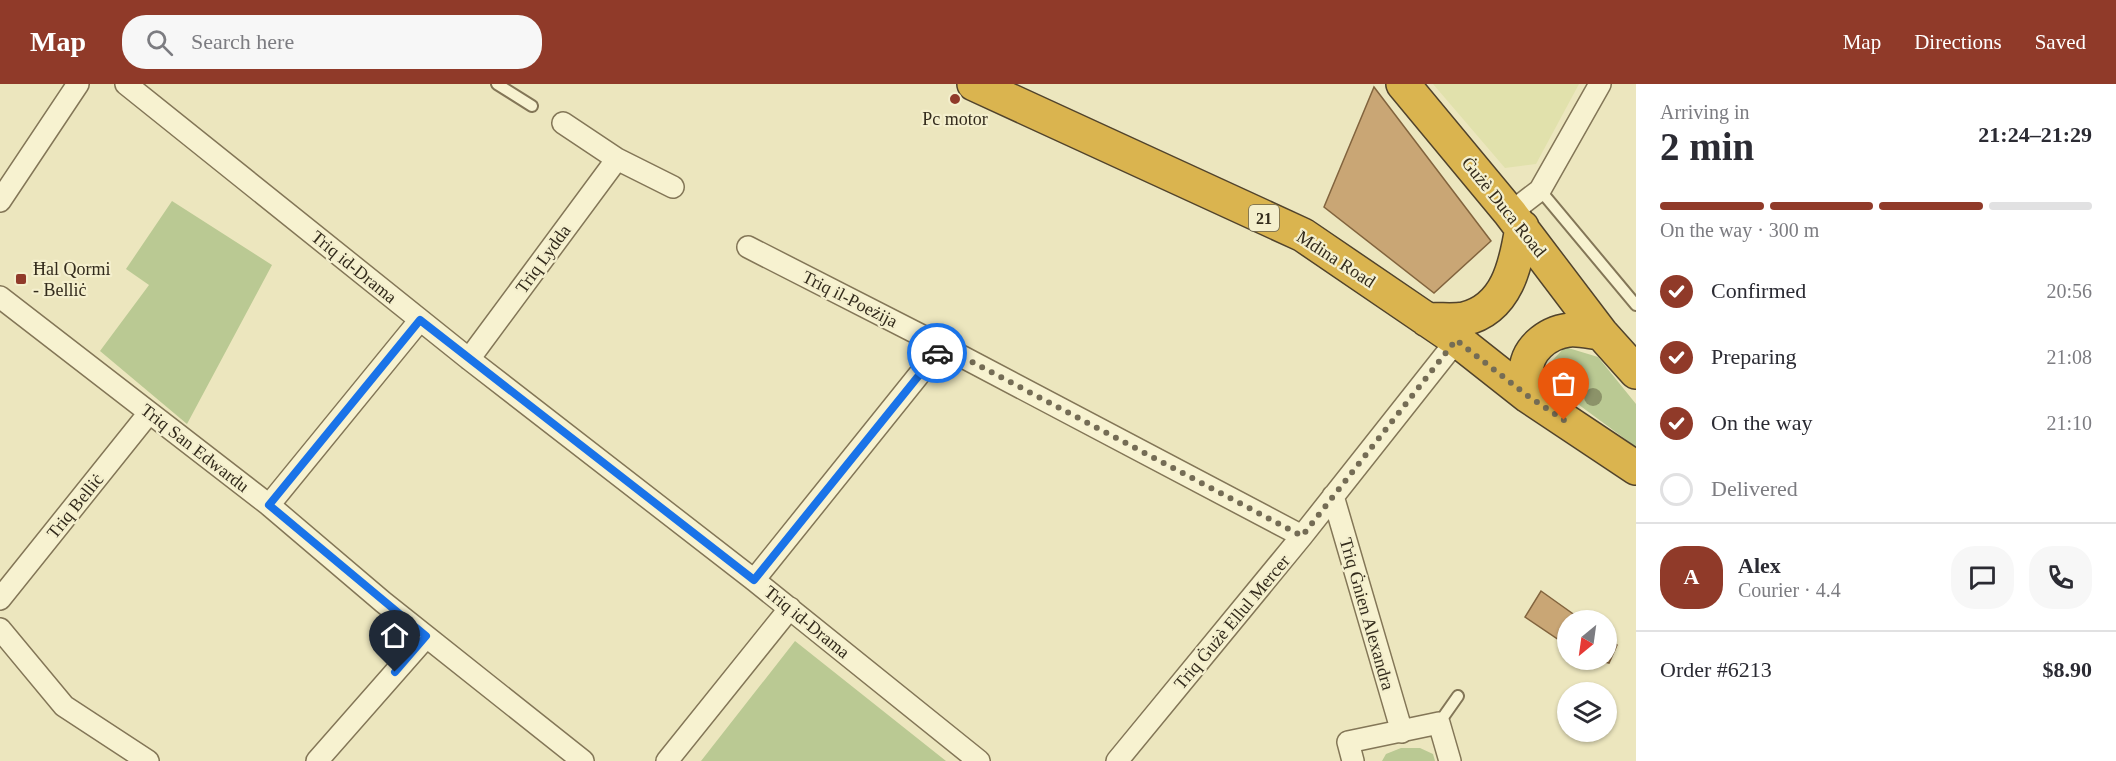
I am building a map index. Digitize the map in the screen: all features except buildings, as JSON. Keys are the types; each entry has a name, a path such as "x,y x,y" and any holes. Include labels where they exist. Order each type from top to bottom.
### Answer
{"highway":[{"name":"Mdina Road","path":"974,84 1303,236 1456,340 1528,396 1636,468"},
{"name":"Ġużè Duca Road","path":"1403,84 1516,220 1601,333"},
{"path":"1427,320 1464,319 1490,307 1503,291 1517,262 1516,220"},
{"path":"1528,396 1526,372 1528,358 1538,344 1552,335 1569,330 1601,333 1636,372"}],"street":[{"path":"0,201 78,84"},
{"name":"Triq id-Drama","path":"126,84 469,359 790,608 979,761"},
{"path":"1516,220 1540,190 1599,84"},
{"path":"563,123 617,159 673,187"},
{"name":"Triq Lydda","path":"469,359 617,159"},
{"name":"Triq il-Poeżija","path":"748,247 942,346 1302,536"},
{"name":"Triq San Edwardu","path":"0,297 269,505 426,636 583,761"},
{"path":"269,505 420,320"},
{"name":"Triq Ġużè Ellul Mercer","path":"1117,761 1302,536 1456,340"},
{"path":"754,580 942,346"},
{"name":"Triq Belliċ","path":"0,599 149,413"},
{"name":"Triq Ġnien Alexandra","path":"1333,496 1402,732"},
{"path":"667,761 790,608"},
{"path":"0,629 64,706 148,761"},
{"path":"317,761 426,636"},
{"path":"1353,761 1348,742 1439,723 1450,761"}],"lane":[{"path":"497,84 532,106"},
{"path":"1540,190 1636,305"},
{"path":"1439,723 1458,696"}],"green space":[{"path":"1433,84 1579,84 1536,164 1505,168"},
{"path":"172,201 272,265 187,424 100,351 149,285 126,269"},
{"path":"1565,347 1598,357 1636,404 1636,447 1552,385 1551,362"},
{"path":"795,641 946,761 701,761"},
{"path":"1401,748 1420,748 1433,754 1435,761 1382,761 1386,754"}],"way so far":[{"path":"937,353 942,346 1302,536 1456,340 1528,396 1564,420"}],"place":[{"name":"Pc motor","path":"955,99"},
{"name":"Ħal Qormi - Belliċ","path":"21,279"}],"route":[{"path":"395,672 426,636 269,505 420,320 754,580 937,353"}]}
